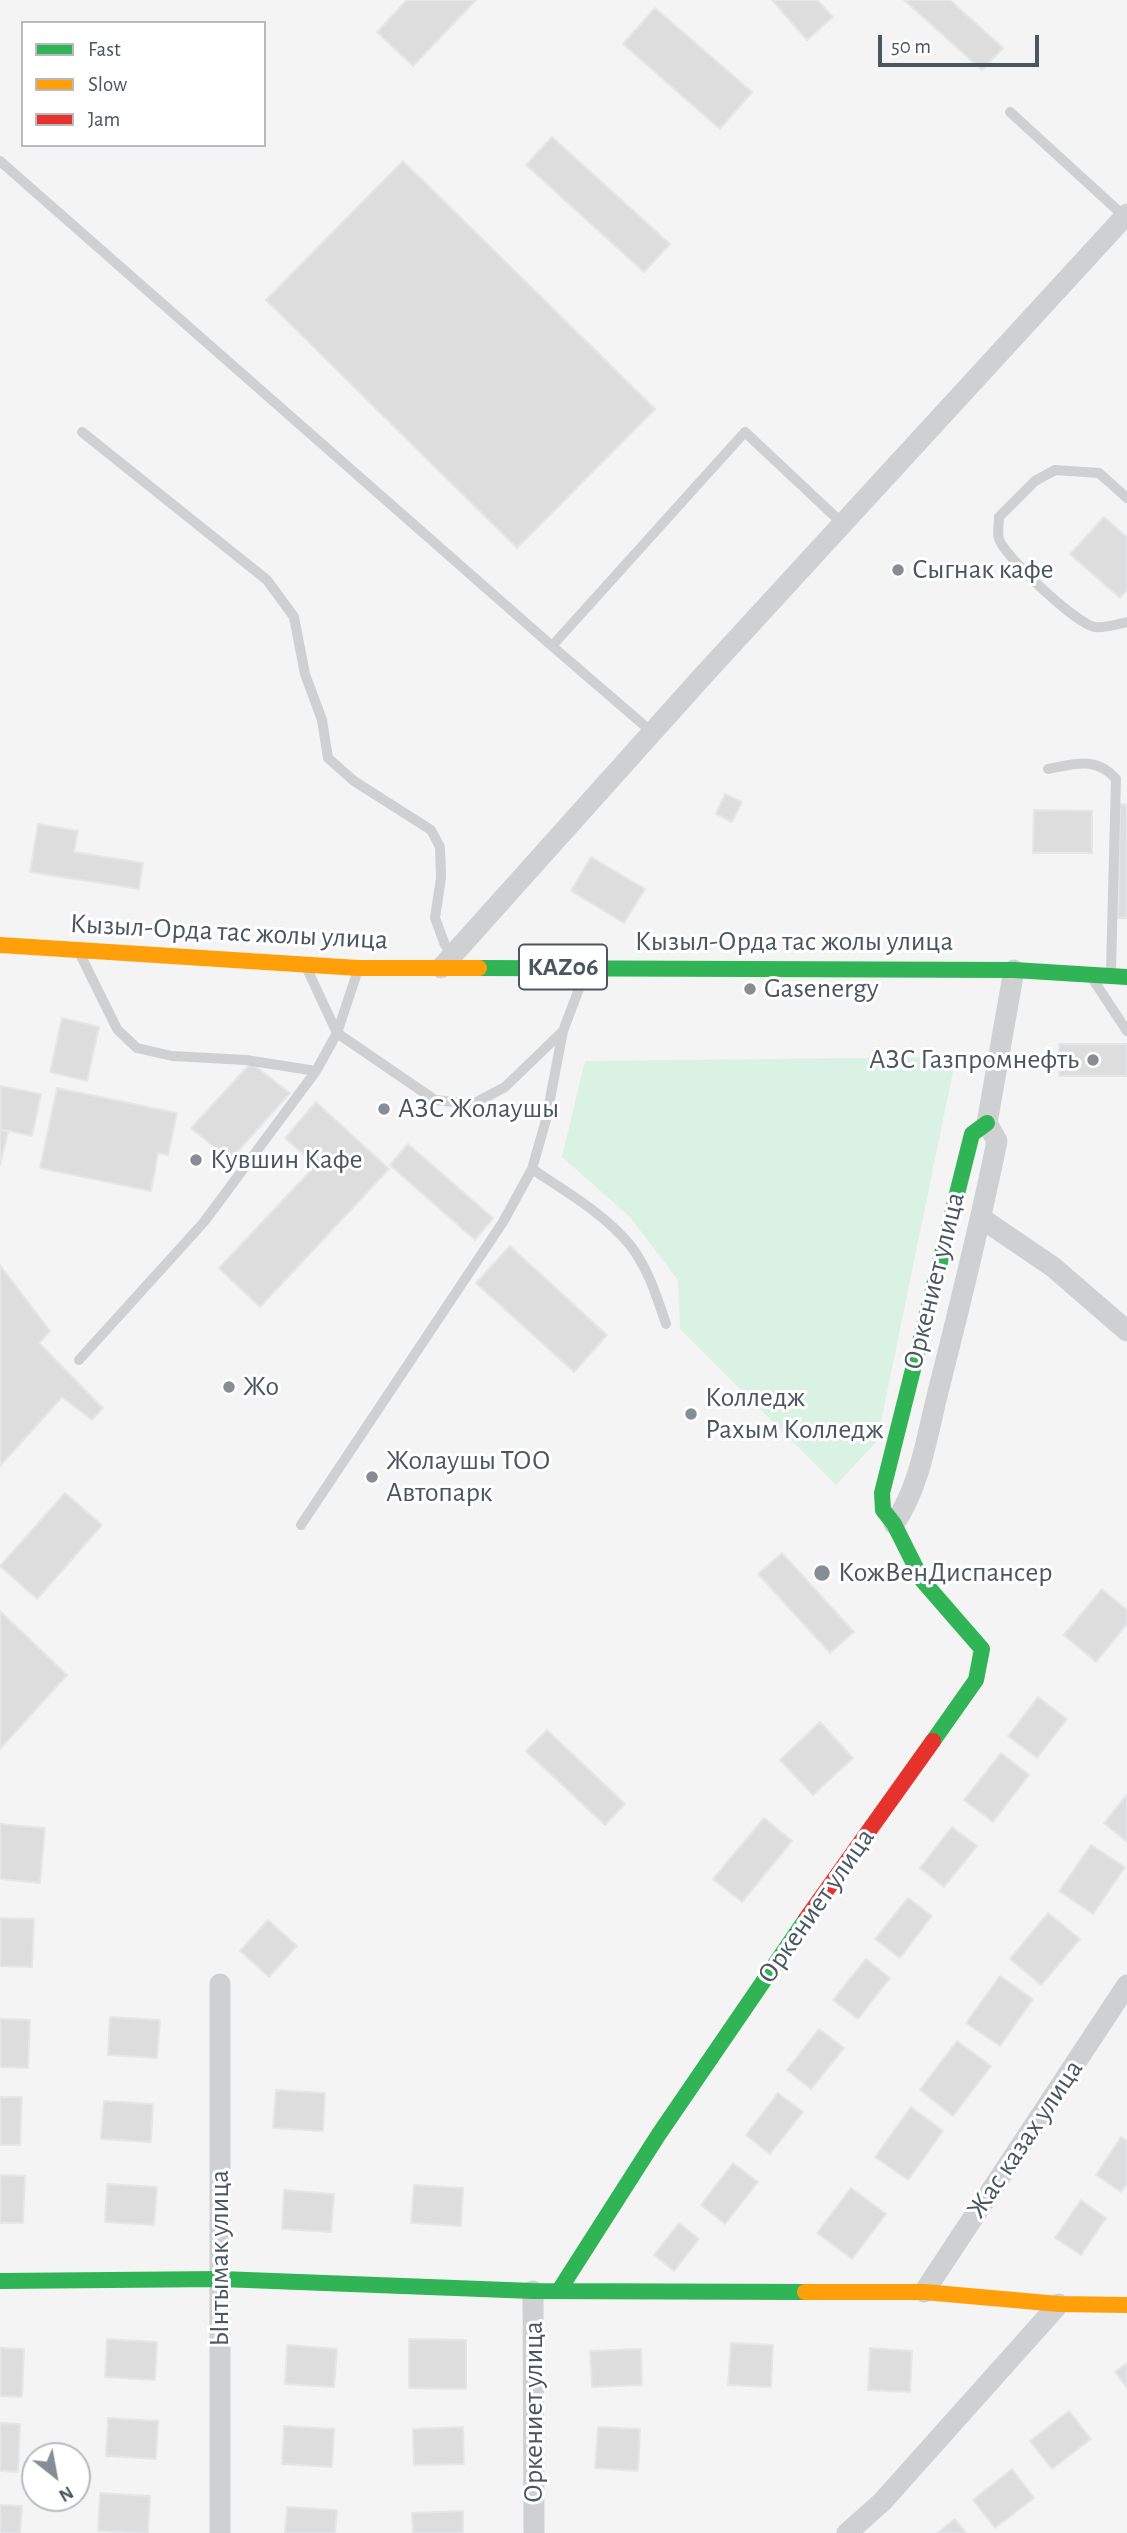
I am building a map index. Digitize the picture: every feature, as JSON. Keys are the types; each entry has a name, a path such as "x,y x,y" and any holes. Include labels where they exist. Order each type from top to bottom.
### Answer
{"street":[{"path":"447,961 1126,215"},
{"name":"Кызыл-Орда тас жолы улица","path":"0,944 358,968 447,961 588,967 1014,970 1119,977"},
{"name":"Оркениет улица","path":"894,1524 904,1511 922,1454 981,1218 997,1141 987,1123 1014,970"},
{"name":"Оркениет улица","path":"560,2290 633,2170 714,2049 976,1680 982,1649 922,1580 894,1524 883,1510 884,1480 957,1185 972,1134 987,1123"},
{"path":"981,1218 1053,1267 1127,1331"},
{"name":"Ынтымак улица","path":"219,1984 220,2533"},
{"name":"Жас казах улица","path":"924,2292 1127,1985"},
{"path":"0,2281 220,2279 533,2291 737,2294 924,2292 1059,2304 1127,2305"},
{"name":"Оркениет улица","path":"533,2291 534,2533"},
{"path":"847,2533 882,2502 1059,2304"}],"lane":[{"path":"1010,112 1126,215"},
{"path":"0,161 653,733"},
{"path":"82,432 267,580 294,617 305,674 322,720 328,758 354,781 431,830 440,847 441,878 435,918 445,945 447,961"},
{"path":"552,646 745,432 844,524"},
{"path":"1127,498 1099,474 1055,470 1035,481 999,517 998,538 1007,553 1072,614 1092,626 1111,627 1127,622"},
{"path":"1048,769 1090,761 1108,770 1116,779 1119,977"},
{"path":"78,950 117,1029 137,1048 172,1056 246,1060 316,1071"},
{"path":"306,965 337,1033 435,1100 473,1104 505,1087 562,1031"},
{"path":"301,1525 503,1222 532,1169 546,1120 562,1031 588,967"},
{"path":"79,1360 204,1222 316,1071 337,1033 358,968"},
{"path":"1090,975 1127,1031"},
{"path":"532,1169 580,1200 630,1245 648,1275 666,1324"}],"green space":[{"path":"956,1057 877,1441 836,1485 680,1329 678,1280 630,1217 562,1157 585,1061"}],"building":[{"path":"407,0 476,0 413,66 377,32"},
{"path":"772,0 817,0 833,17 807,40"},
{"path":"904,0 950,0 1003,48 982,70"},
{"path":"655,8 752,92 720,129 623,44"},
{"path":"552,137 670,244 644,272 526,165"},
{"path":"403,161 655,409 517,548 266,300"},
{"path":"1104,517 1127,537 1127,590 1120,598 1070,554"},
{"path":"725,794 742,802 732,822 716,814"},
{"path":"1120,804 1127,805 1127,918 1118,918"},
{"path":"1034,810 1092,811 1092,853 1033,853"},
{"path":"38,824 78,831 74,852 143,863 139,889 30,872"},
{"path":"591,857 645,889 624,923 571,891"},
{"path":"62,1018 99,1027 87,1081 50,1072"},
{"name":"АЗС Газпромнефть","path":"1059,1044 1127,1044 1127,1076 1059,1076"},
{"path":"251,1063 290,1093 230,1160 191,1128"},
{"path":"0,1086 41,1094 32,1136 0,1129"},
{"path":"57,1088 177,1113 168,1155 158,1153 151,1191 40,1168"},
{"path":"316,1102 389,1169 260,1307 219,1268 316,1165 285,1138"},
{"path":"0,1130 8,1132 0,1165"},
{"path":"408,1144 493,1218 475,1240 390,1165"},
{"path":"510,1246 607,1335 574,1372 476,1283"},
{"path":"0,1265 50,1331 39,1343 103,1408 92,1420 62,1397 0,1466"},
{"path":"65,1493 102,1525 37,1599 0,1566"},
{"path":"782,1553 854,1632 830,1653 758,1574"},
{"path":"1102,1589 1127,1610 1127,1624 1096,1662 1064,1635"},
{"path":"0,1611 67,1675 0,1749"},
{"path":"1038,1697 1067,1719 1037,1758 1008,1736"},
{"path":"820,1722 853,1758 813,1795 780,1760"},
{"path":"547,1730 625,1804 605,1825 526,1751"},
{"path":"1001,1753 1029,1775 993,1822 964,1800"},
{"path":"1127,1795 1127,1842 1104,1823"},
{"path":"764,1818 792,1841 742,1902 713,1879"},
{"path":"0,1824 45,1828 40,1883 0,1879"},
{"path":"952,1827 977,1846 944,1887 920,1868"},
{"path":"1091,1845 1125,1867 1093,1914 1059,1891"},
{"path":"908,1898 932,1916 900,1958 875,1939"},
{"path":"1048,1913 1080,1939 1041,1985 1010,1959"},
{"path":"0,1918 34,1919 32,1967 0,1966"},
{"path":"268,1920 297,1946 269,1977 240,1951"},
{"path":"866,1959 890,1978 858,2019 833,2000"},
{"path":"1000,1976 1033,1999 1000,2046 966,2023"},
{"path":"110,2017 160,2020 157,2058 108,2055"},
{"path":"0,2019 30,2020 28,2068 0,2067"},
{"path":"819,2029 844,2048 811,2089 787,2070"},
{"path":"957,2041 991,2066 953,2116 920,2090"},
{"path":"276,2090 325,2093 323,2131 273,2128"},
{"path":"778,2093 803,2112 770,2154 746,2135"},
{"path":"0,2097 22,2097 20,2145 0,2145"},
{"path":"104,2101 153,2104 151,2142 101,2139"},
{"path":"911,2107 943,2131 908,2180 875,2157"},
{"path":"1121,2137 1127,2141 1127,2184 1121,2192 1096,2175"},
{"path":"733,2163 758,2182 725,2224 701,2205"},
{"path":"0,2175 25,2176 23,2223 0,2223"},
{"path":"107,2184 157,2187 154,2225 105,2222"},
{"path":"414,2185 463,2188 461,2226 411,2223"},
{"path":"851,2188 886,2214 852,2259 817,2233"},
{"path":"284,2190 334,2194 331,2232 282,2229"},
{"path":"1081,2200 1106,2218 1081,2255 1055,2238"},
{"path":"679,2223 699,2239 674,2271 654,2255"},
{"path":"107,2339 157,2342 155,2380 105,2377"},
{"path":"409,2339 466,2340 466,2389 409,2388"},
{"path":"731,2343 773,2345 771,2387 728,2385"},
{"path":"287,2345 337,2349 334,2387 285,2384"},
{"path":"0,2348 24,2349 22,2397 0,2396"},
{"path":"870,2348 912,2351 910,2392 868,2390"},
{"path":"641,2349 642,2385 592,2387 590,2351"},
{"path":"1127,2363 1127,2388 1115,2372"},
{"path":"1069,2411 1091,2439 1052,2469 1030,2441"},
{"path":"108,2418 158,2421 156,2459 106,2456"},
{"path":"0,2423 20,2424 18,2472 0,2471"},
{"path":"284,2426 334,2429 332,2467 282,2464"},
{"path":"463,2427 464,2464 414,2465 413,2429"},
{"path":"598,2427 640,2429 638,2471 595,2468"},
{"path":"1012,2469 1034,2498 995,2528 973,2500"},
{"path":"100,2493 150,2496 148,2533 98,2531"},
{"path":"0,2505 21,2506 20,2533 0,2533"},
{"path":"287,2507 337,2510 335,2533 285,2533"},
{"path":"463,2511 463,2533 413,2533 412,2513"},
{"path":"955,2519 966,2533 937,2533"}],"traffic: fast":[{"path":"479,968 1014,970 1127,977"},
{"path":"933,1741 976,1680 982,1649 922,1580 894,1524 883,1510 882,1493 972,1134 987,1123"},
{"path":"560,2289 659,2134 806,1919"},
{"path":"0,2281 221,2279 533,2291 805,2292"}],"traffic: slow":[{"path":"0,945 358,968 479,968"},
{"path":"805,2292 924,2292 1059,2304 1127,2305"}],"traffic: jam":[{"path":"806,1919 933,1741"}],"place":[{"name":"Сыгнак кафе","path":"898,570"},
{"name":"Gasenergy","path":"750,989"},
{"name":"АЗС Газпромнефть","path":"1093,1060"},
{"name":"АЗС Жолаушы","path":"384,1109"},
{"name":"Кувшин Кафе","path":"196,1160"},
{"name":"Жо","path":"229,1387"},
{"name":"Колледж Рахым Колледж","path":"691,1414"},
{"name":"Жолаушы ТОО Автопарк","path":"372,1477"},
{"name":"КожВенДиспансер","path":"822,1573"}]}
